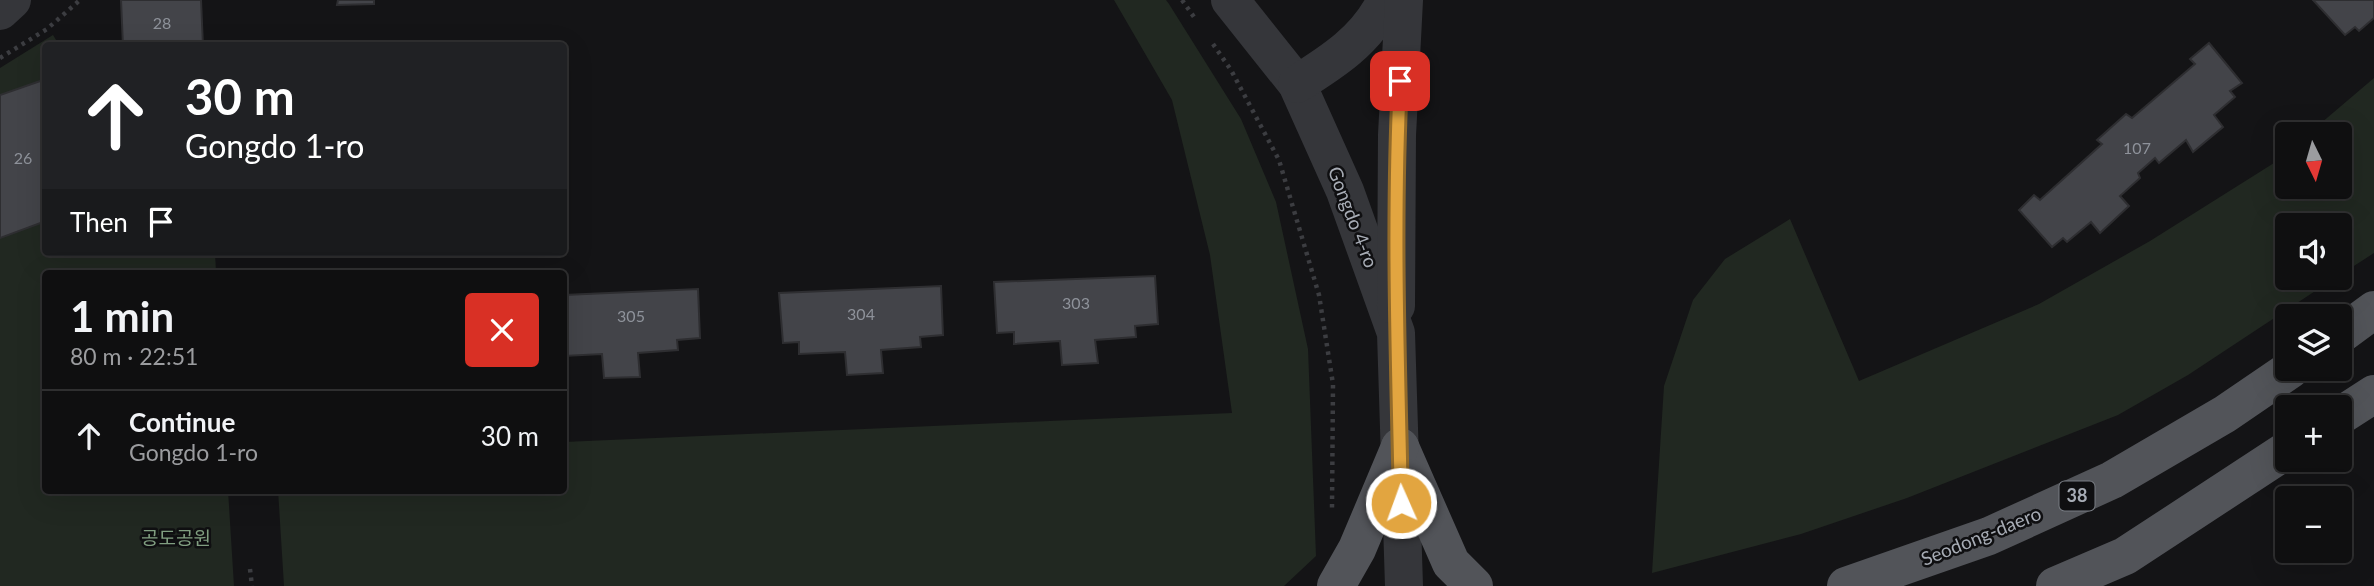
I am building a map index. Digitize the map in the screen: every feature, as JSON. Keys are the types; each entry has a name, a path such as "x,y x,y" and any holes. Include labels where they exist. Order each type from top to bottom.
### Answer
{"main road":[{"path":"2352,326 2374,310"},
{"name":"Seodong-daero","path":"1846,586 1989,536 2112,480 2225,414 2275,380"},
{"path":"2352,408 2374,394"},
{"path":"1336,586 1357,549 1400,447"},
{"path":"1400,447 1451,563 1475,586"},
{"path":"2054,586 2125,556 2275,458"}],"street":[{"path":"0,10 12,0"},
{"name":"Gongdo 4-ro","path":"1230,0 1297,84 1345,191 1396,333 1404,586"},
{"path":"1297,84 1342,56 1364,34 1385,0"},
{"path":"1396,333 1397,135 1404,0"}],"path":[{"path":"0,58 47,29 80,0"},
{"path":"1182,0 1196,20"},
{"path":"1210,40 1231,71 1279,160 1319,295 1333,384 1332,518"},
{"path":"250,569 252,586"}],"green space":[{"path":"1114,0 1166,0 1241,119 1276,202 1308,349 1316,556 1284,586 284,586 278,494 567,494 567,442 1232,413 1210,255 1172,100"},
{"name":"공도공원","path":"53,35 57,42 42,42 42,256 215,256 216,270 42,270 42,494 228,494 234,586 0,586 0,68"},
{"path":"2374,78 2374,253 2352,267 2352,213 2275,213 2275,290 2317,290 2296,304 2275,304 2275,318 2188,375 2118,415 1907,498 1801,534 1652,573 1664,386 1693,300 1725,259 1790,219 1859,381 2039,304 2150,241 2275,162 2275,200 2352,200 2352,122 2322,122"}],"building":[{"path":"121,0 201,0 203,42 123,42"},
{"path":"338,0 374,0 374,4 337,5"},
{"path":"2313,0 2374,0 2374,18 2359,31 2355,27 2345,35"},
{"path":"2209,43 2242,83 2230,91 2235,97 2214,115 2223,127 2193,152 2186,140 2159,163 2155,158 2138,173 2140,178 2120,196 2129,206 2100,233 2091,222 2067,242 2063,238 2052,247 2019,210 2034,195 2040,200 2102,144 2097,140 2126,114 2132,118 2195,64 2190,59"},
{"path":"42,80 42,222 0,238 0,95"},
{"path":"1155,276 1158,324 1135,326 1136,337 1095,340 1098,363 1062,365 1060,341 1014,344 1014,332 997,333 994,282"},
{"path":"941,286 943,335 920,337 921,347 881,350 883,373 847,375 845,352 799,354 799,342 783,343 779,293"},
{"path":"698,289 700,338 677,340 678,350 638,353 640,377 604,378 602,354 567,356 567,295"}],"route":[{"path":"1400,81 1397,135 1396,333 1401,503"}]}
